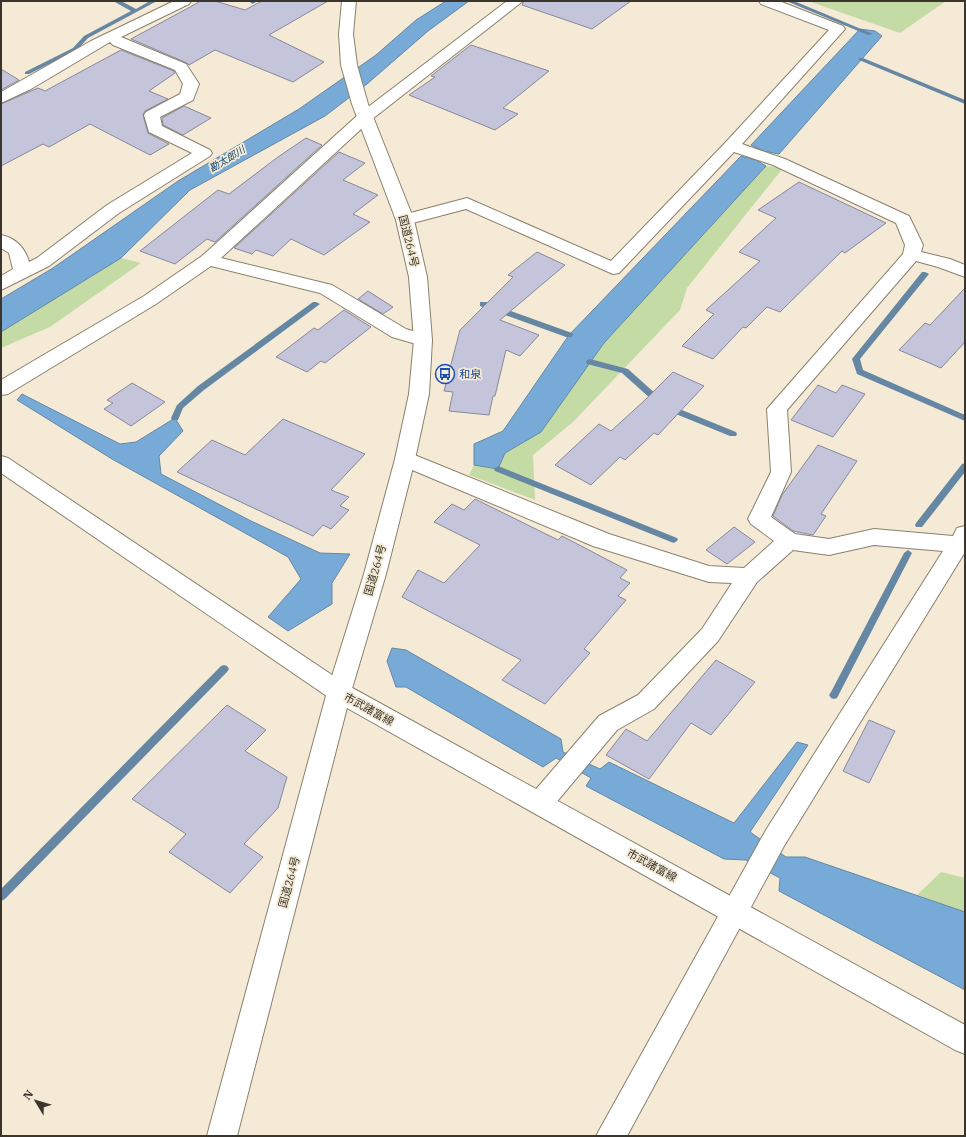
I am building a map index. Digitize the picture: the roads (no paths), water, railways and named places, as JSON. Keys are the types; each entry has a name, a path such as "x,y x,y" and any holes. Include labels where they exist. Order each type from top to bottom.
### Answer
{"main road":[{"path":"1,98 17,91 112,36 165,12 184,1"},
{"name":"国道264号","path":"222,1136 339,692 375,574 405,458 419,394 423,340 418,277 405,220 362,111 349,65 346,34 349,1"},
{"path":"1,389 150,300 208,260 362,111 516,1"},
{"path":"405,220 467,203 613,269 730,146 838,28 766,1"},
{"path":"1,284 23,271 43,262 113,209 204,153 155,129 152,115 187,97 191,84 181,67 118,42 112,36"},
{"path":"730,146 779,162 903,220 914,245 912,255 777,409 781,472 759,519 789,541 829,547 874,537 961,539"},
{"path":"1,240 17,251 23,271"},
{"path":"912,255 944,263 965,272"},
{"path":"208,260 326,289 399,333 423,340"},
{"path":"405,458 601,540 709,574 749,576"},
{"name":"市武諸富線","path":"1,463 339,692 965,1040"},
{"path":"612,1136 775,838 961,539"},
{"path":"540,803 608,723 646,702 710,635 749,576 789,541"}],"water":[{"name":"勘太郎川","path":"446,1 469,1 428,31 367,84 325,116 190,190 121,258 1,332 1,299 53,268 178,181 299,109 376,55 416,20"},
{"path":"860,29 875,31 882,36 779,154 763,151 751,145"},
{"path":"741,156 756,160 766,166 604,343 541,432 505,453 498,469 474,465 474,444 503,431 569,335"},
{"path":"22,394 120,444 136,442 175,418 183,431 159,456 161,474 251,521 320,553 350,554 332,583 332,604 288,631 268,617 301,579 288,557 112,459 17,400"},
{"path":"392,648 406,650 561,739 563,752 600,769 609,762 734,823 797,742 808,745 750,832 786,857 805,857 965,912 965,990 779,891 780,878 746,860 724,859 586,786 591,778 556,758 543,767 406,687 396,687 387,661"}],"waterway":[{"path":"116,1 136,11"},
{"path":"136,11 154,1"},
{"path":"789,1 870,34"},
{"path":"27,73 75,49 86,37 136,11"},
{"path":"861,59 965,102"},
{"path":"925,274 856,359 860,372 965,418"},
{"path":"175,418 180,407 201,388 316,304"},
{"path":"483,304 569,335"},
{"path":"590,362 625,371 664,406 733,434"},
{"path":"919,525 965,466"},
{"path":"498,469 674,540"},
{"path":"834,695 908,553"},
{"path":"1,896 224,669"}],"place":[{"name":"和泉","path":"445,374"}]}
